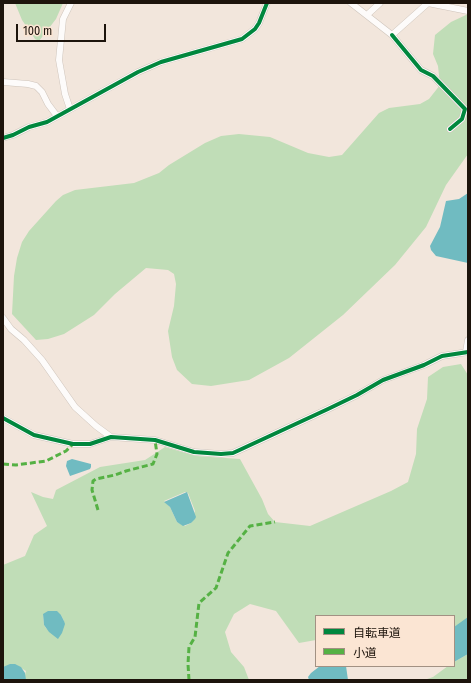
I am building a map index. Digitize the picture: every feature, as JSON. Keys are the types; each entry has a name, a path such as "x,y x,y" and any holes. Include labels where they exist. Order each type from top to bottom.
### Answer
{"street":[{"path":"70,109 65,94 58,60 63,19 71,3"},
{"path":"3,138 29,127 47,122 115,84 161,62 242,38 255,29 262,19 267,3"},
{"path":"351,3 392,35 421,70 433,76 465,109 462,119 450,130"},
{"path":"367,15 380,3"},
{"path":"392,35 428,3 445,5 468,11"},
{"path":"3,82 36,86 42,92 48,104 57,116"},
{"path":"3,318 11,329 24,340 42,360 74,407 111,437"},
{"path":"3,418 34,435 73,444 90,444 111,437 155,440 194,452 221,454 234,453 334,407 383,380 424,365 442,356 467,352 468,340"}],"green space":[{"path":"15,3 63,3 56,19 39,41 35,39 22,20"},
{"path":"468,14 468,154 446,185 426,227 395,265 343,315 289,358 249,380 211,386 192,384 177,370 172,357 168,331 174,306 176,284 174,274 168,270 146,268 115,294 94,315 64,334 48,339 36,340 12,314 14,276 17,258 22,242 29,231 63,195 75,190 134,183 159,173 169,165 205,143 221,136 239,134 270,137 308,153 329,157 342,155 379,113 389,108 420,104 429,99 440,85 438,66 433,54 435,35 451,22"},
{"path":"461,364 468,375 468,620 455,626 455,615 315,615 315,640 299,643 276,611 250,604 234,614 225,632 231,652 244,667 249,680 24,680 26,671 16,665 3,667 3,565 25,556 34,535 47,526 31,492 53,499 56,490 100,467 145,460 165,447 196,456 240,459 262,499 268,514 275,522 310,526 391,491 408,482 416,454 417,429 427,399 428,377 443,367","holes":["185,492 188,493 195,511 191,523 185,526 177,522 170,507 164,501","43,614 61,615 64,621 58,638 44,625"]},
{"path":"468,654 468,680 424,680 433,677 447,667 455,667 455,661"}],"water":[{"path":"468,193 468,263 436,256 431,250 430,246 440,227 446,201 459,199"},
{"path":"72,459 91,464 91,467 90,469 70,476 66,466 67,461"},
{"path":"187,492 196,517 191,523 183,526 177,522 170,507 164,502"},
{"path":"48,611 57,611 64,621 65,624 62,633 58,639 49,632 44,625 43,614"},
{"path":"468,617 468,654 455,661 455,626"},
{"path":"10,664 15,664 21,667 25,673 26,680 3,680 3,667"},
{"path":"319,667 346,667 348,680 309,680 308,677"}],"marked path":[{"path":"98,510 92,490 93,481 153,464 157,454 155,440"},
{"path":"3,464 16,465 46,461 66,451 73,444"},
{"path":"189,680 189,647 195,637 199,603 216,588 228,553 250,526 275,522"}],"cycle path":[{"path":"3,138 29,127 47,122 138,72 161,62 242,39 255,29 267,3"},
{"path":"392,35 421,70 433,76 465,109 462,119 450,129"},
{"path":"3,418 34,435 73,444 90,444 111,437 155,440 194,452 221,454 233,453 357,395 383,380 424,365 442,356 468,352"}]}
